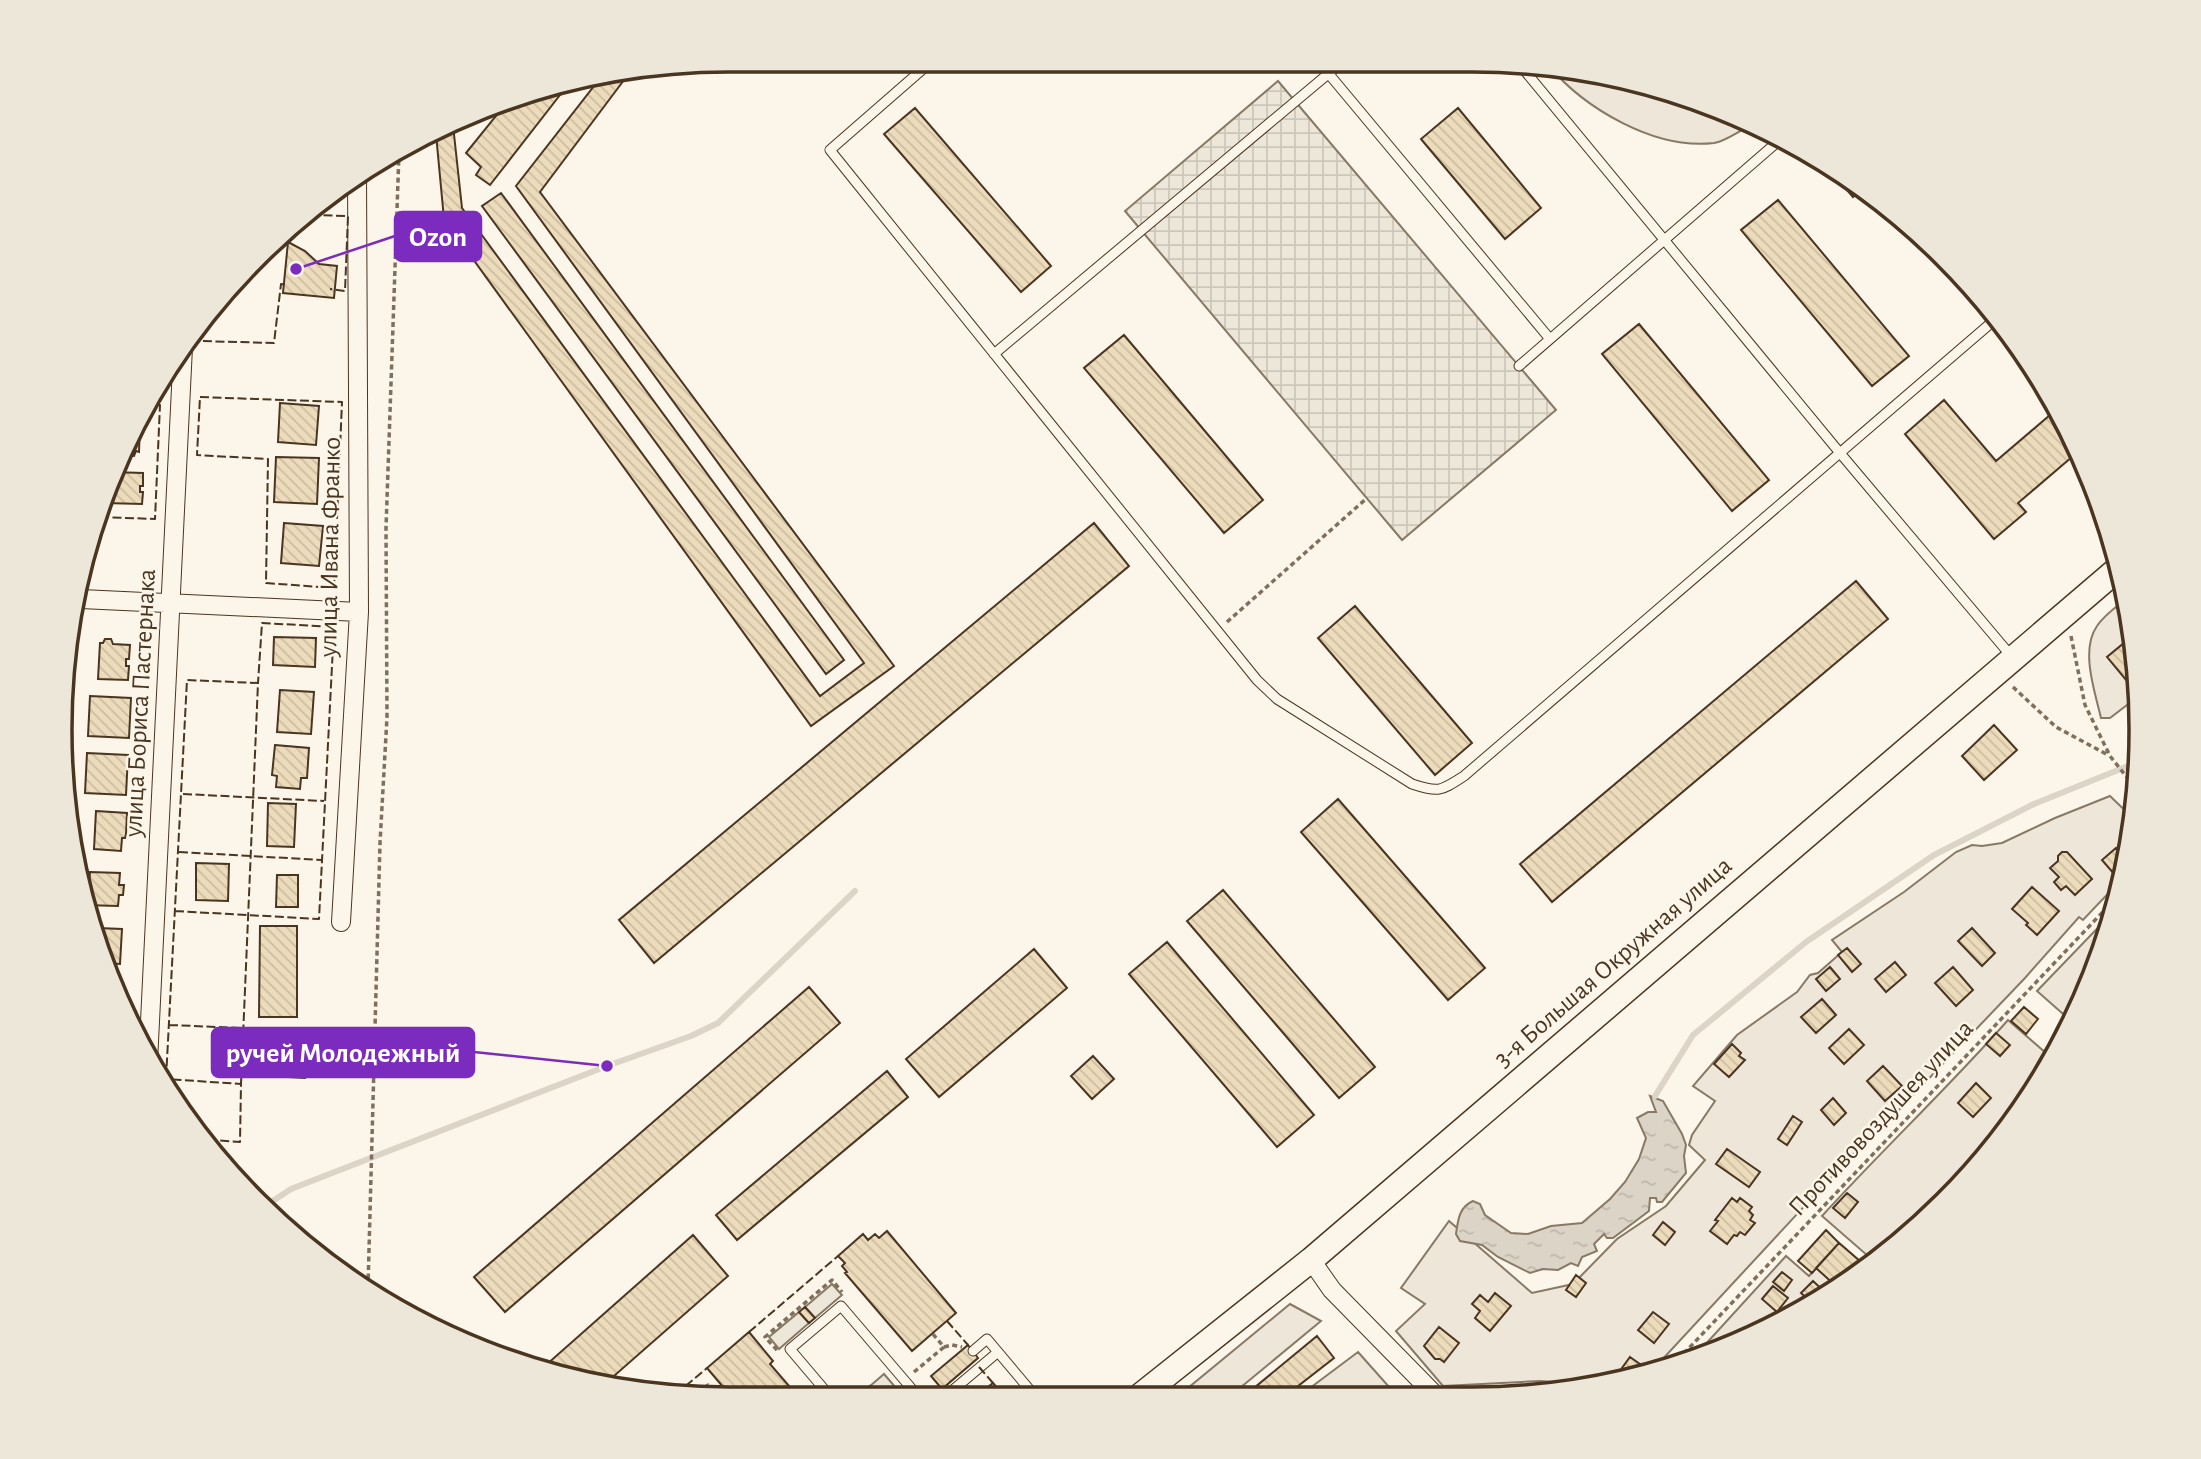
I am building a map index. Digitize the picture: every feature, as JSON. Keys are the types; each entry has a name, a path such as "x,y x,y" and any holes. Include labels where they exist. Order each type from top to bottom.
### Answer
{"street":[{"name":"улица Ивана Франко","path":"341,922 359,612 357,188"},
{"name":"улица Бориса Пастернака","path":"149,1038 182,365"},
{"name":"3-я Большая Окружная улица","path":"1151,1387 1311,1260 2111,575"},
{"path":"84,599 359,612"},
{"path":"1311,1260 1332,1290 1427,1387"}],"lane":[{"path":"919,72 830,150 1257,680 1277,699 1412,784 1427,789 1442,790 1464,776 1989,324"},
{"path":"994,354 1328,73 1550,339"},
{"path":"1528,74 1840,453 2005,665"},
{"path":"1519,366 1773,146"},
{"path":"822,1387 790,1349 841,1306 910,1387"},
{"path":"973,1352 987,1339 1027,1387"},
{"path":"956,1387 998,1352"}],"path":[{"path":"368,1279 380,843 387,705 386,528 398,162"},
{"path":"1217,630 1367,498"},
{"path":"2066,613 2085,705 2110,756 2128,778"},
{"path":"2005,665 2056,727 2110,756"},
{"name":"Противовоздушея улица","path":"1687,1351 2103,911"},
{"path":"782,1356 765,1336 832,1280 848,1299"},
{"path":"932,1333 944,1347"},
{"path":"918,1381 912,1374 944,1347 962,1347"}],"green space":[{"path":"1560,77 1642,94 1741,130 1714,143 1668,140 1645,133 1601,111"},
{"path":"2118,605 2128,704 2110,718 2101,718 2090,671 2090,647 2092,636 2110,611"},
{"path":"2110,796 2124,810 2109,893 2083,920 2079,917 2025,978 1874,1136 1849,1158 1664,1358 1600,1375 1557,1382 1443,1386 1396,1331 1425,1304 1401,1288 1449,1221 1532,1293 1573,1284 1617,1239 1666,1206 1705,1160 1689,1145 1692,1135 1715,1101 1693,1086 1737,1035 1797,992 1810,975 1818,973 1842,952 1832,940 1904,892 1956,852 1972,845 2002,843"},
{"path":"2098,927 2064,1014 2037,991"},
{"path":"2008,1020 2044,1052 2018,1095 1966,1163 1937,1195 1867,1255 1822,1216"},
{"path":"1839,1243 1859,1260 1800,1299 1707,1343 1786,1256 1809,1276"},
{"path":"1290,1304 1321,1321 1241,1387 1189,1387"},
{"path":"1358,1352 1389,1387 1311,1387"},
{"path":"884,1374 895,1387 871,1387"}],"shaded area":[{"path":"1278,81 1556,410 1402,540 1125,211"},
{"path":"832,1284 842,1295 815,1318 805,1307"},
{"path":"799,1312 809,1323 779,1349 769,1337"}],"water":[{"path":"1650,1096 1663,1101 1686,1145 1686,1173 1662,1202 1650,1198 1649,1211 1613,1238 1607,1238 1604,1234 1594,1244 1597,1251 1582,1257 1578,1266 1571,1263 1558,1270 1543,1269 1530,1273 1498,1257 1482,1245 1460,1241 1456,1234 1460,1214 1473,1201 1480,1204 1485,1215 1511,1233 1528,1234 1551,1226 1582,1223 1610,1199 1625,1182 1639,1159 1646,1138 1637,1118 1648,1112 1656,1112"}],"building":[{"path":"624,80 540,192 894,666 811,726 444,219 437,141 454,133 462,208 820,696 864,663 516,186 594,86"},
{"path":"561,93 490,185 476,175 481,167 466,153 497,115"},
{"path":"915,108 1051,266 1021,292 884,134"},
{"path":"1458,108 1541,208 1505,239 1421,139"},
{"path":"501,193 844,660 826,674 482,206"},
{"path":"1778,200 1909,356 1872,386 1741,230"},
{"path":"288,242 305,251 319,264 337,266 334,298 283,293"},
{"path":"1639,324 1769,480 1732,511 1602,354"},
{"path":"1124,335 1263,500 1224,533 1084,368"},
{"path":"1944,400 1996,461 2049,416 2070,459 2018,503 2026,512 1994,539 1905,434"},
{"path":"280,403 319,406 316,445 278,442"},
{"path":"139,440 139,452 136,451 134,456"},
{"path":"276,457 319,458 317,504 274,502"},
{"path":"125,472 143,473 143,486 140,486 140,492 143,492 142,504 113,503"},
{"path":"284,523 323,526 319,566 281,563"},
{"path":"1094,523 1129,566 654,963 619,920"},
{"path":"1856,581 1888,619 1552,902 1520,864"},
{"path":"1355,606 1472,743 1435,775 1318,638"},
{"path":"274,637 316,638 315,667 273,665"},
{"path":"111,639 113,644 130,645 129,659 126,659 126,666 129,666 128,680 98,679 100,643"},
{"path":"2124,643 2127,679 2126,680 2107,657"},
{"path":"280,690 314,692 311,734 277,732"},
{"path":"90,696 131,698 129,738 88,736"},
{"path":"1994,725 2017,750 1984,780 1962,756"},
{"path":"275,745 309,748 307,778 301,778 300,789 276,787 277,776 272,775"},
{"path":"87,753 128,755 126,795 85,793"},
{"path":"1338,799 1485,968 1448,1000 1301,832"},
{"path":"268,803 296,804 294,847 267,846"},
{"path":"96,811 127,813 126,834 125,838 122,838 121,851 94,849"},
{"path":"2116,848 2118,850 2113,873 2102,860"},
{"path":"2062,852 2067,852 2092,879 2075,895 2066,886 2061,890 2054,882 2059,877 2050,868 2058,861"},
{"path":"196,863 229,864 228,901 196,900"},
{"path":"90,872 120,873 119,885 124,885 118,906 96,905"},
{"path":"277,875 298,875 298,907 276,907"},
{"path":"2032,887 2059,911 2037,935 2012,909"},
{"path":"1223,890 1375,1067 1339,1098 1187,921"},
{"path":"260,926 297,926 297,1017 259,1017"},
{"path":"103,928 122,929 120,964 115,964"},
{"path":"1972,928 1995,953 1982,966 1958,941"},
{"path":"1167,942 1314,1115 1277,1147 1129,974"},
{"path":"1847,948 1861,964 1852,972 1838,955"},
{"path":"1034,949 1067,988 939,1097 906,1059"},
{"path":"1895,962 1906,975 1886,992 1875,979"},
{"path":"1830,967 1840,979 1826,991 1816,979"},
{"path":"1953,967 1973,990 1956,1006 1935,983"},
{"path":"809,987 840,1023 505,1312 474,1277"},
{"path":"1822,999 1836,1015 1816,1033 1801,1017"},
{"path":"2024,1007 2038,1019 2026,1034 2011,1021"},
{"path":"1849,1029 1864,1045 1844,1064 1829,1048"},
{"path":"1996,1033 2010,1045 2000,1056 1986,1044"},
{"path":"1732,1044 1741,1053 1739,1056 1745,1060 1729,1077 1714,1064"},
{"path":"271,1046 307,1048 305,1078 270,1076"},
{"path":"1093,1056 1114,1079 1092,1099 1071,1076"},
{"path":"1883,1066 1902,1086 1885,1101 1867,1081"},
{"path":"887,1071 908,1097 737,1240 716,1215"},
{"path":"1976,1083 1991,1098 1973,1117 1958,1103"},
{"path":"1833,1098 1846,1113 1834,1125 1821,1110"},
{"path":"1793,1116 1802,1122 1787,1145 1778,1139"},
{"path":"1727,1149 1760,1172 1749,1187 1716,1164"},
{"path":"1847,1193 1858,1202 1845,1218 1833,1208"},
{"path":"1732,1198 1737,1202 1740,1198 1752,1207 1749,1211 1753,1215 1750,1220 1755,1223 1745,1235 1740,1232 1737,1236 1734,1235 1727,1244 1710,1231"},
{"path":"1663,1222 1675,1232 1665,1245 1653,1235"},
{"path":"1826,1230 1839,1243 1812,1273 1798,1261"},
{"path":"887,1231 956,1313 912,1351 845,1273 847,1272 842,1266 845,1263 838,1256 863,1234 868,1240 875,1234 879,1238"},
{"path":"693,1235 728,1276 613,1377 549,1362"},
{"path":"1839,1243 1859,1260 1830,1280 1816,1268"},
{"path":"1782,1272 1792,1280 1784,1291 1773,1282"},
{"path":"1576,1275 1586,1283 1576,1297 1566,1290"},
{"path":"1813,1281 1819,1287 1805,1296 1801,1293"},
{"path":"1773,1286 1788,1298 1776,1311 1762,1299"},
{"path":"1495,1293 1511,1306 1490,1331 1475,1318 1480,1311 1472,1304 1480,1295 1488,1302"},
{"path":"805,1307 815,1318 809,1323 799,1312"},
{"path":"1653,1312 1669,1324 1654,1343 1638,1330"},
{"path":"1439,1327 1459,1343 1444,1362 1435,1359 1424,1346"},
{"path":"749,1332 773,1361 770,1364 790,1387 723,1387 707,1368"},
{"path":"1317,1336 1334,1358 1297,1387 1255,1387"},
{"path":"968,1345 978,1358 944,1387 940,1387 931,1376"},
{"path":"1630,1357 1642,1365 1624,1369 1622,1368"}],"waterway":[{"path":"1655,1096 1693,1035 1806,942 1934,855 2034,804 2128,766"},
{"path":"271,1202 291,1189 691,1036 718,1023 855,891"}],"fence":[{"path":"320,215 348,216 345,291 330,289"},
{"path":"200,340 274,343 281,284 288,285"},
{"path":"200,397 342,402 334,588 266,583 268,459 197,455 200,397"},
{"path":"107,517 155,519 160,405 158,405"},
{"path":"175,911 319,919 334,627 262,623 258,683"},
{"path":"167,1069 187,680 258,683 241,1084"},
{"path":"183,794 324,801"},
{"path":"179,852 322,860"},
{"path":"169,1025 243,1028"},
{"path":"173,1079 241,1084 240,1142 216,1140"},
{"path":"749,1332 838,1256"},
{"path":"947,1321 968,1345"},
{"path":"979,1367 993,1383"},
{"path":"686,1386 707,1368"}],"place":[{"name":"Ozon","path":"296,269"},
{"name":"ручей Молодежный","path":"607,1066"}]}
